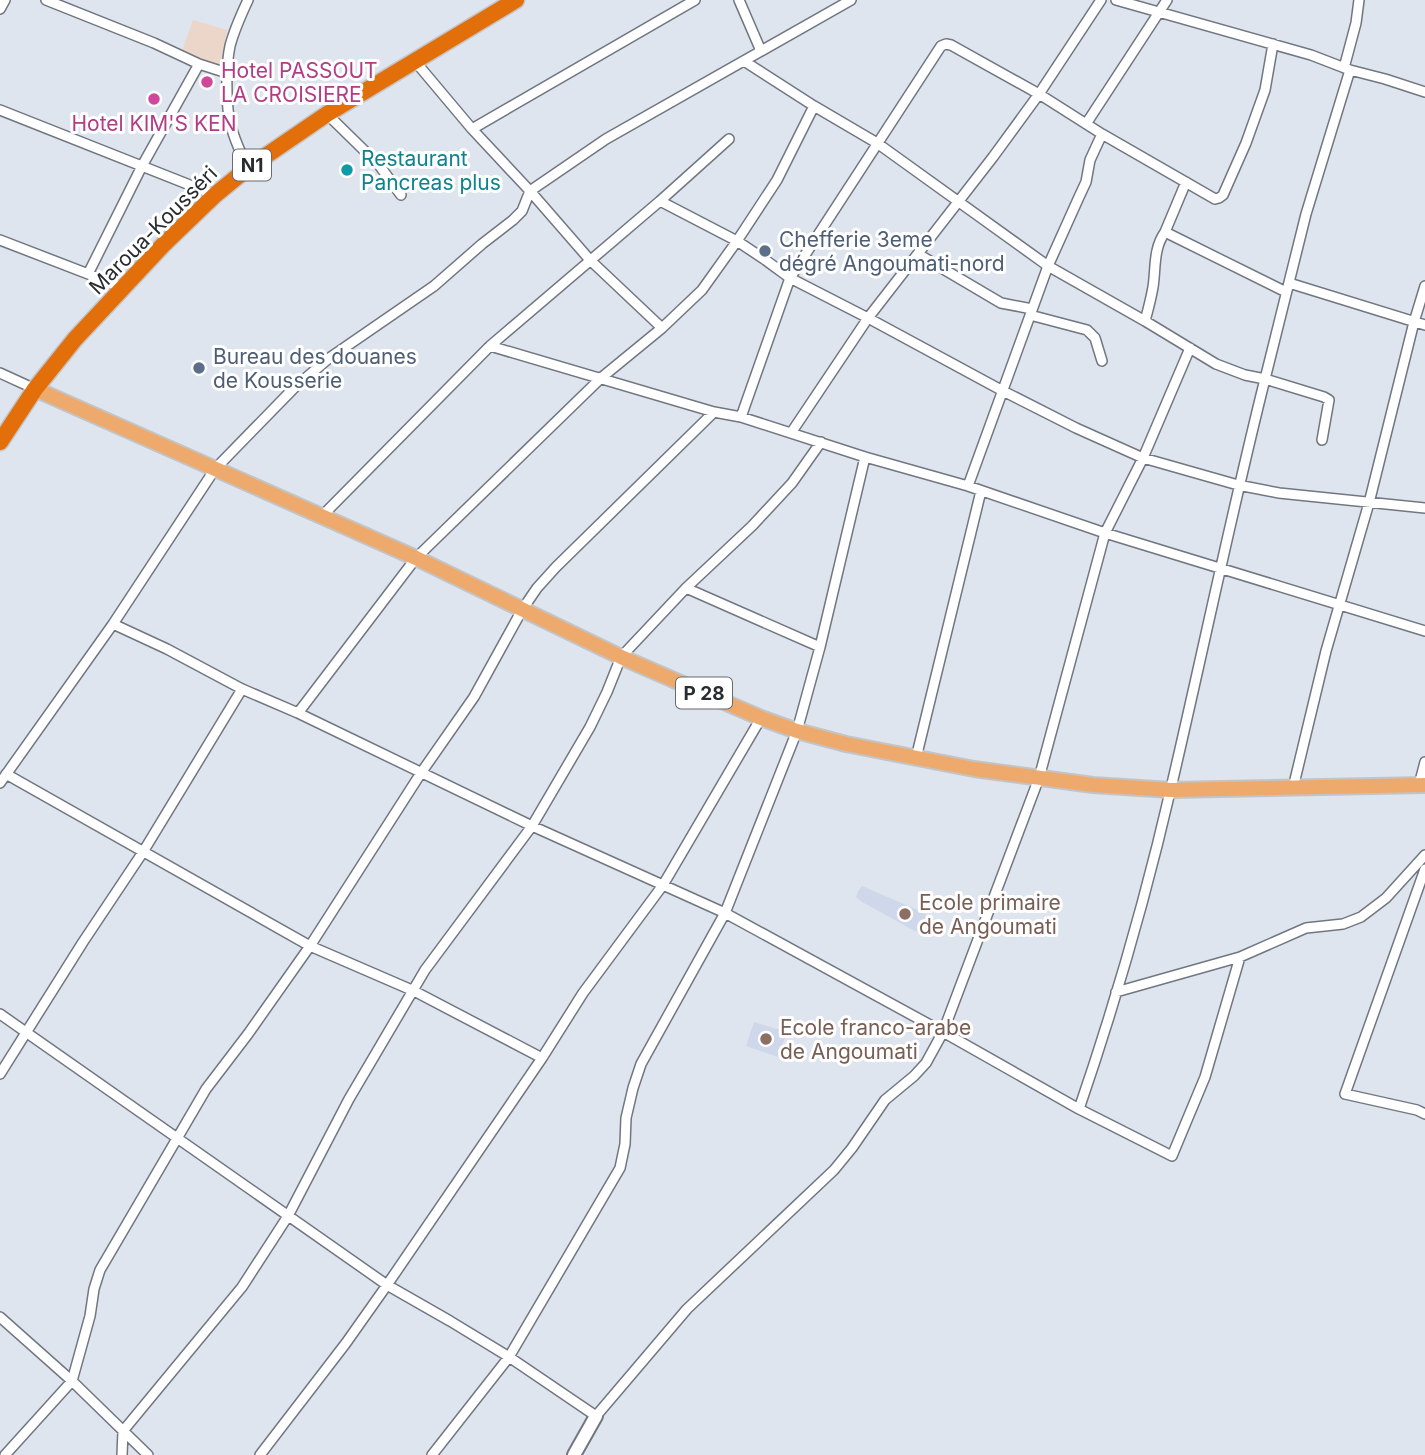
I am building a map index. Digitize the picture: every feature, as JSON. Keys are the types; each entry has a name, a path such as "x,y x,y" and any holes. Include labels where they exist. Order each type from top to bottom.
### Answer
{"highway":[{"name":"Maroua-Kousséri","path":"0,442 35,388 75,339 122,287 215,195 248,168 327,114 516,0"}],"main road":[{"name":"P 28","path":"35,388 416,558 621,657 797,731 846,744 974,769 1093,785 1171,790 1422,785"}],"street":[{"path":"0,9 5,0"},
{"path":"46,0 227,73"},
{"path":"248,0 230,48 227,73 229,117 239,150 248,168"},
{"path":"472,129 695,0"},
{"path":"739,0 761,51"},
{"path":"0,783 113,624 215,469 294,388 328,359 434,286 513,220 522,211 530,191 606,139 851,0"},
{"path":"792,433 868,318 959,203 1039,94 1101,0"},
{"path":"1115,0 1311,55 1347,69 1425,92"},
{"path":"1086,124 1167,0"},
{"path":"1079,1109 1104,1034 1171,790 1238,485 1306,214 1347,69 1359,0"},
{"path":"741,417 790,278 941,47 951,45 1215,199 1223,195 1246,143 1265,90 1273,44"},
{"path":"414,60 590,260 662,328"},
{"path":"744,61 877,143 1048,265 1216,364 1230,371 1265,379 1329,400 1322,440"},
{"path":"88,274 142,166 200,64"},
{"path":"298,713 416,558 601,378 662,328 702,289 777,180 814,106"},
{"path":"0,110 215,195"},
{"path":"327,114 379,164 401,195"},
{"path":"968,486 1048,265 1086,182 1090,160 1102,134"},
{"path":"321,517 490,346 729,139"},
{"path":"1144,321 1154,285 1156,253 1186,182"},
{"path":"660,201 737,241 790,278 1003,391 1143,458 1238,485 1279,493 1425,508"},
{"path":"1165,232 1287,288 1425,325"},
{"path":"0,240 122,287"},
{"path":"918,254 1001,303 1087,330 1095,338 1102,362"},
{"path":"1293,788 1339,604 1369,503 1425,286"},
{"path":"490,346 714,412 741,417 865,457 968,486 1105,533 1425,631"},
{"path":"574,1455 596,1416 687,1309 834,1170 885,1100 926,1063 943,1032 1039,778 1105,533 1143,458 1190,348"},
{"path":"0,373 35,388"},
{"path":"5,1455 72,1381 100,1270 176,1138 206,1089 310,946 421,773 474,697 522,610 556,567 714,412"},
{"path":"122,1455 123,1431 242,1287 288,1216 349,1099 425,970 531,826 590,727 621,657 686,588 784,492 821,442"},
{"path":"432,1455 509,1357 620,1168 625,1144 626,1118 641,1064 725,913 797,731 865,457"},
{"path":"916,758 981,491"},
{"path":"686,588 820,647"},
{"path":"113,624 531,826 725,913 1079,1109 1172,1156 1205,1077 1240,957"},
{"path":"0,1074 143,852 243,689"},
{"path":"260,1455 387,1285 542,1058 583,993 663,885 761,718"},
{"path":"1422,785 1425,762"},
{"path":"6,774 310,946 414,991 542,1058"},
{"path":"1116,992 1240,957 1306,928 1342,924 1361,918 1386,898 1425,855"},
{"path":"1425,869 1345,1094 1425,1114"},
{"path":"0,1014 387,1285 509,1357 596,1416"},
{"path":"0,1318 72,1381 148,1455"}],"shaded area":[{"path":"193,20 227,30 220,72 181,54"},
{"name":"Ecole primaire de Angoumati","path":"862,886 934,919 931,930 926,935 913,930 862,902 856,897"},
{"name":"Ecole franco-arabe de Angoumati","path":"754,1022 787,1032 778,1057 746,1046"}],"place":[{"name":"Hotel PASSOUT LA CROISIERE","path":"207,82"},
{"name":"Hotel KIM'S KEN","path":"154,99"},
{"name":"Restaurant Pancreas plus","path":"347,170"},
{"name":"Chefferie 3eme dégré Angoumati-nord","path":"765,251"},
{"name":"Bureau des douanes de Kousserie","path":"199,368"},
{"name":"Ecole primaire de Angoumati","path":"905,914"},
{"name":"Ecole franco-arabe de Angoumati","path":"766,1039"}]}
